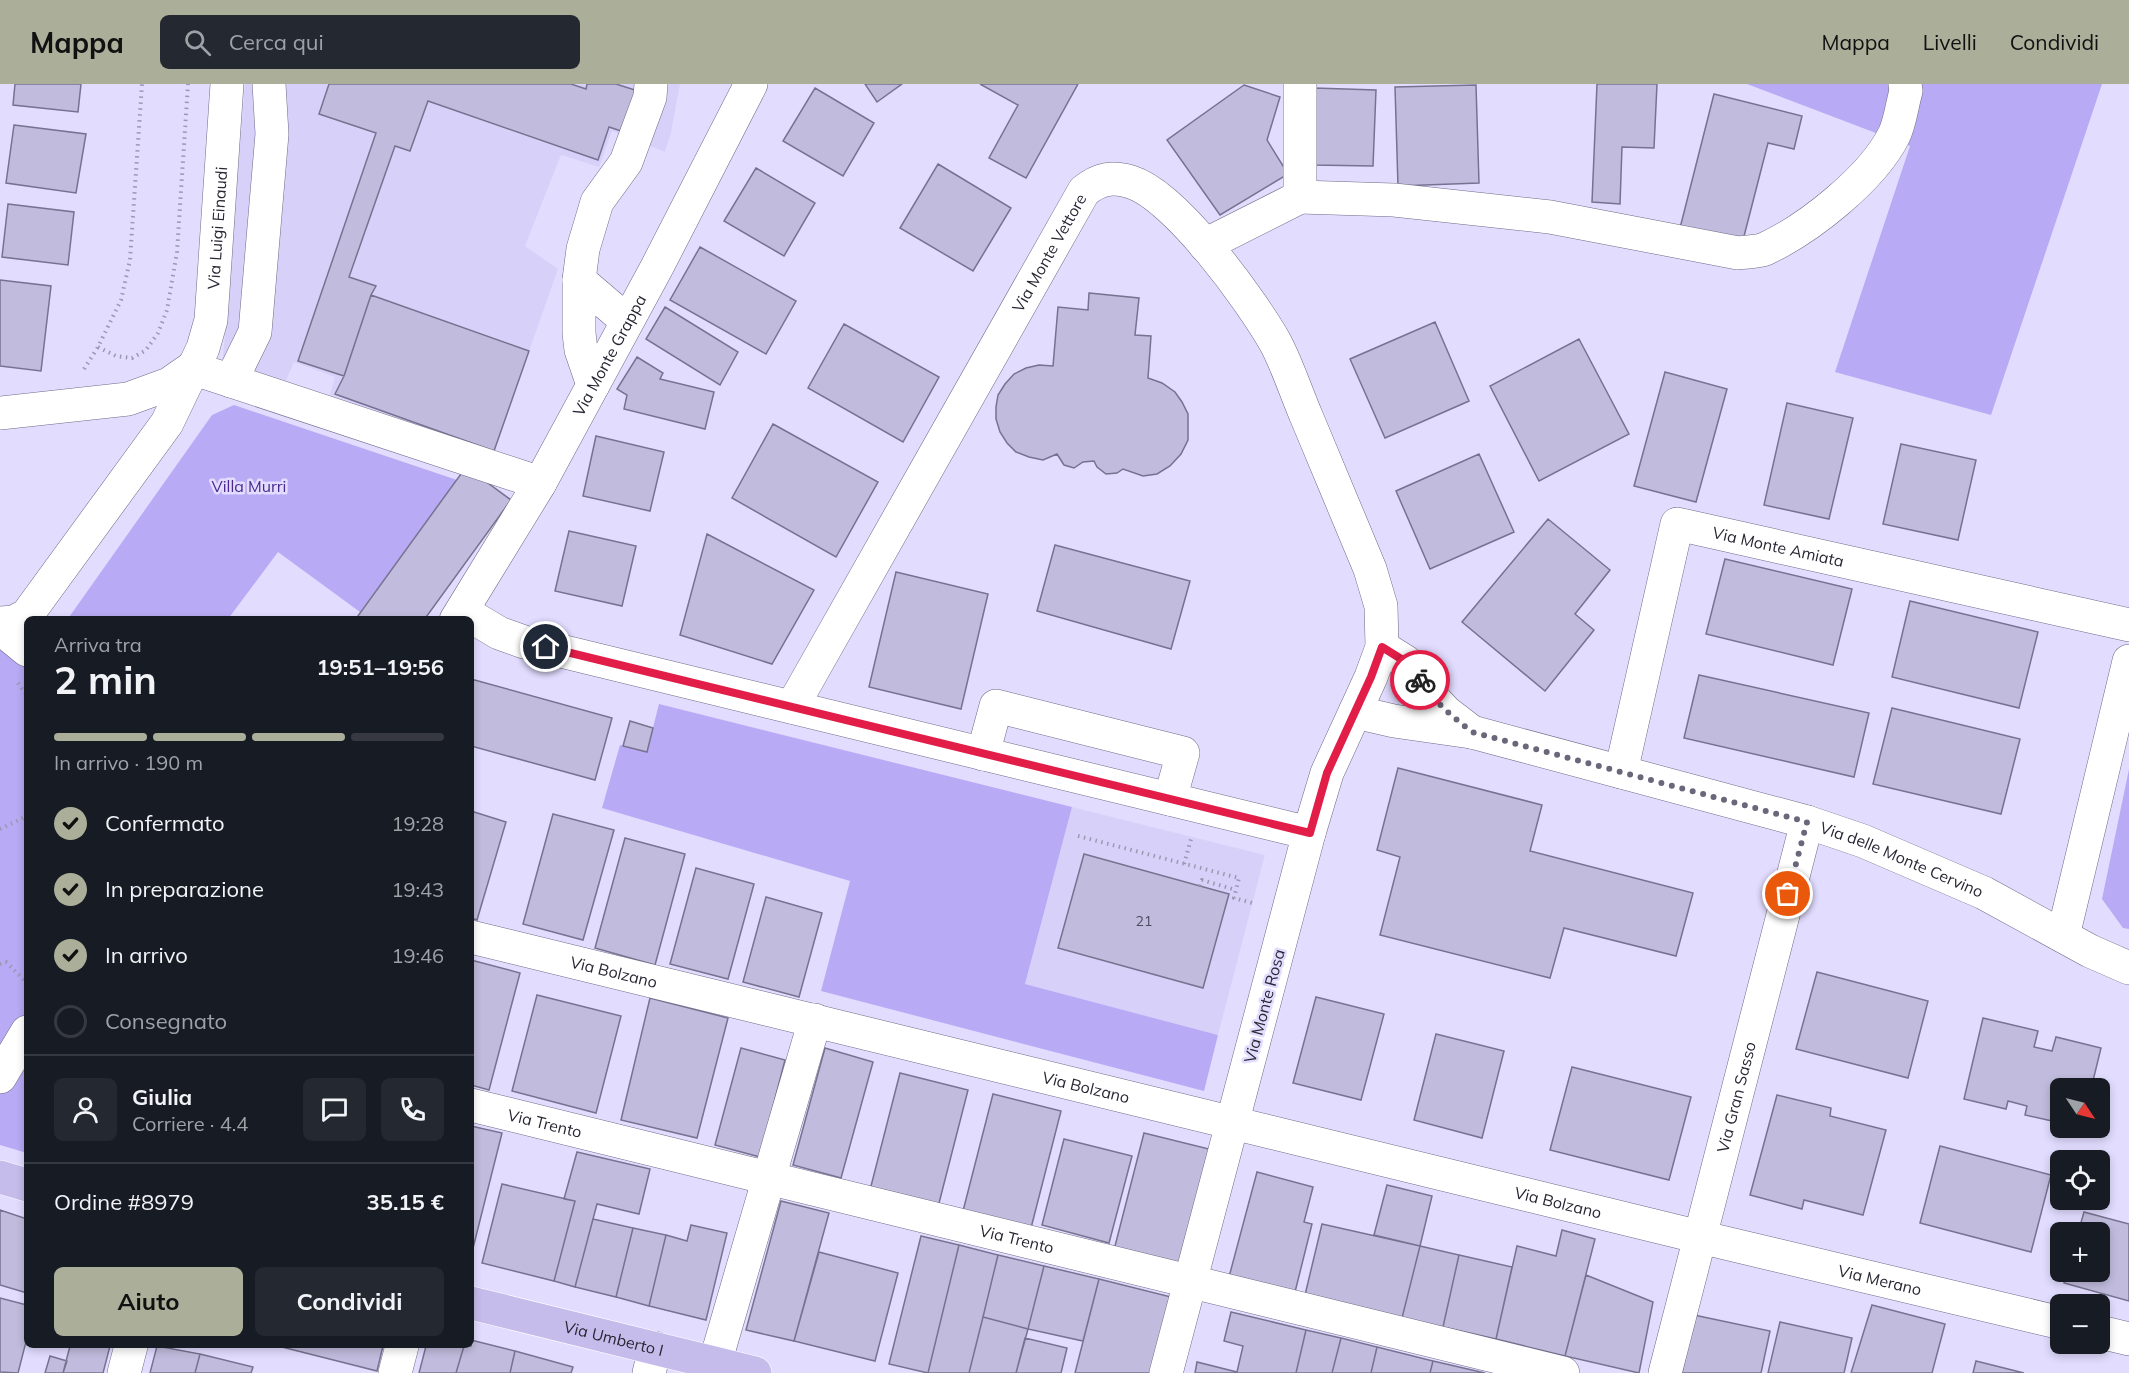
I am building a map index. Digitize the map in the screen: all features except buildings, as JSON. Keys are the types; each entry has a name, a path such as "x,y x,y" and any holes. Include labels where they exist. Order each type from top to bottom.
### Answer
{"main road":[{"path":"0,1177 24,1184"},
{"name":"Via Umberto I","path":"474,1304 652,1361 715,1363 755,1373"}],"street":[{"name":"Via Luigi Einaudi","path":"25,616 167,423 202,348 211,320 227,84"},
{"path":"231,381 255,333 272,134 269,84"},
{"path":"593,385 581,350 579,333 579,280 583,249 597,202 626,162 650,98 651,84"},
{"name":"Via Monte Grappa","path":"459,615 540,483 751,84"},
{"path":"1300,84 1300,196"},
{"path":"1205,245 1300,196 1394,200 1550,217 1738,253 1763,250 1808,224 1868,172 1894,135 1906,91 1905,84"},
{"name":"Via Monte Vettore","path":"792,707 1084,191 1094,183 1115,178 1144,187 1168,207 1205,245 1245,297 1275,343 1370,569 1381,606 1382,647"},
{"path":"579,280 627,321"},
{"path":"0,413 128,399 169,384 192,368 540,483"},
{"name":"Via Monte Amiata","path":"1621,772 1677,524 2129,625"},
{"name":"Via Luigi Einaudi","path":"0,623 14,622 24,617"},
{"path":"474,622 524,642 1310,833"},
{"path":"0,628 24,648"},
{"name":"Via Monte Rosa","path":"1166,1373 1327,773 1371,677 1382,647"},
{"name":"Via delle Monte Cervino","path":"1382,647 1406,662 1446,712 1472,732 1807,822 1863,841 1984,893 2091,951 2129,968"},
{"path":"2063,936 2129,661"},
{"path":"983,754 996,706 1183,753 1170,799"},
{"path":"1355,712 1394,721 1472,732"},
{"name":"Via Gran Sasso","path":"1665,1373 1807,822"},
{"name":"Via Bolzano","path":"474,938 1700,1236"},
{"path":"715,1363 815,1020"},
{"path":"0,1077 24,1037"},
{"name":"Via Trento","path":"474,1106 1563,1373"},
{"name":"Via Merano","path":"1700,1236 2050,1320"},
{"path":"2110,1334 2129,1339"},
{"path":"124,1373 130,1348"},
{"path":"395,1373 401,1348"}],"path":[{"path":"142,84 130,260 121,300 98,347 117,356 132,358 146,350 158,333 167,310 177,252 188,84"},
{"path":"0,829 24,817"},
{"path":"1078,836 1239,879 1233,898 1288,913"},
{"path":"1184,864 1192,837"},
{"path":"1205,870 1201,883 1236,890"},
{"path":"0,964 6,962 24,980"}],"shaded area":[{"path":"245,84 680,84 665,152 612,131 599,167 561,155 525,246 558,269 494,451 330,395 335,377 294,362 285,383 223,358"},
{"path":"1072,807 1265,855 1218,1035 1025,984"}],"green space":[{"path":"1747,84 2102,84 1991,415 1835,372 1910,146"},
{"name":"Villa Murri","path":"234,405 457,480 360,612 278,552 230,616 70,616 212,415"},
{"path":"24,629 24,1152 0,1145 0,645"},
{"path":"659,704 1072,807 1025,984 1218,1035 1204,1091 821,991 850,881 602,808 620,745 647,751"},
{"path":"2129,769 2129,929 2123,928 2102,899"}],"way so far":[{"path":"1420,680 1429,694 1446,712 1472,732 1807,822 1788,894"}],"route":[{"path":"546,647 1310,833 1327,773 1371,677 1382,647 1406,662 1420,680"}]}
